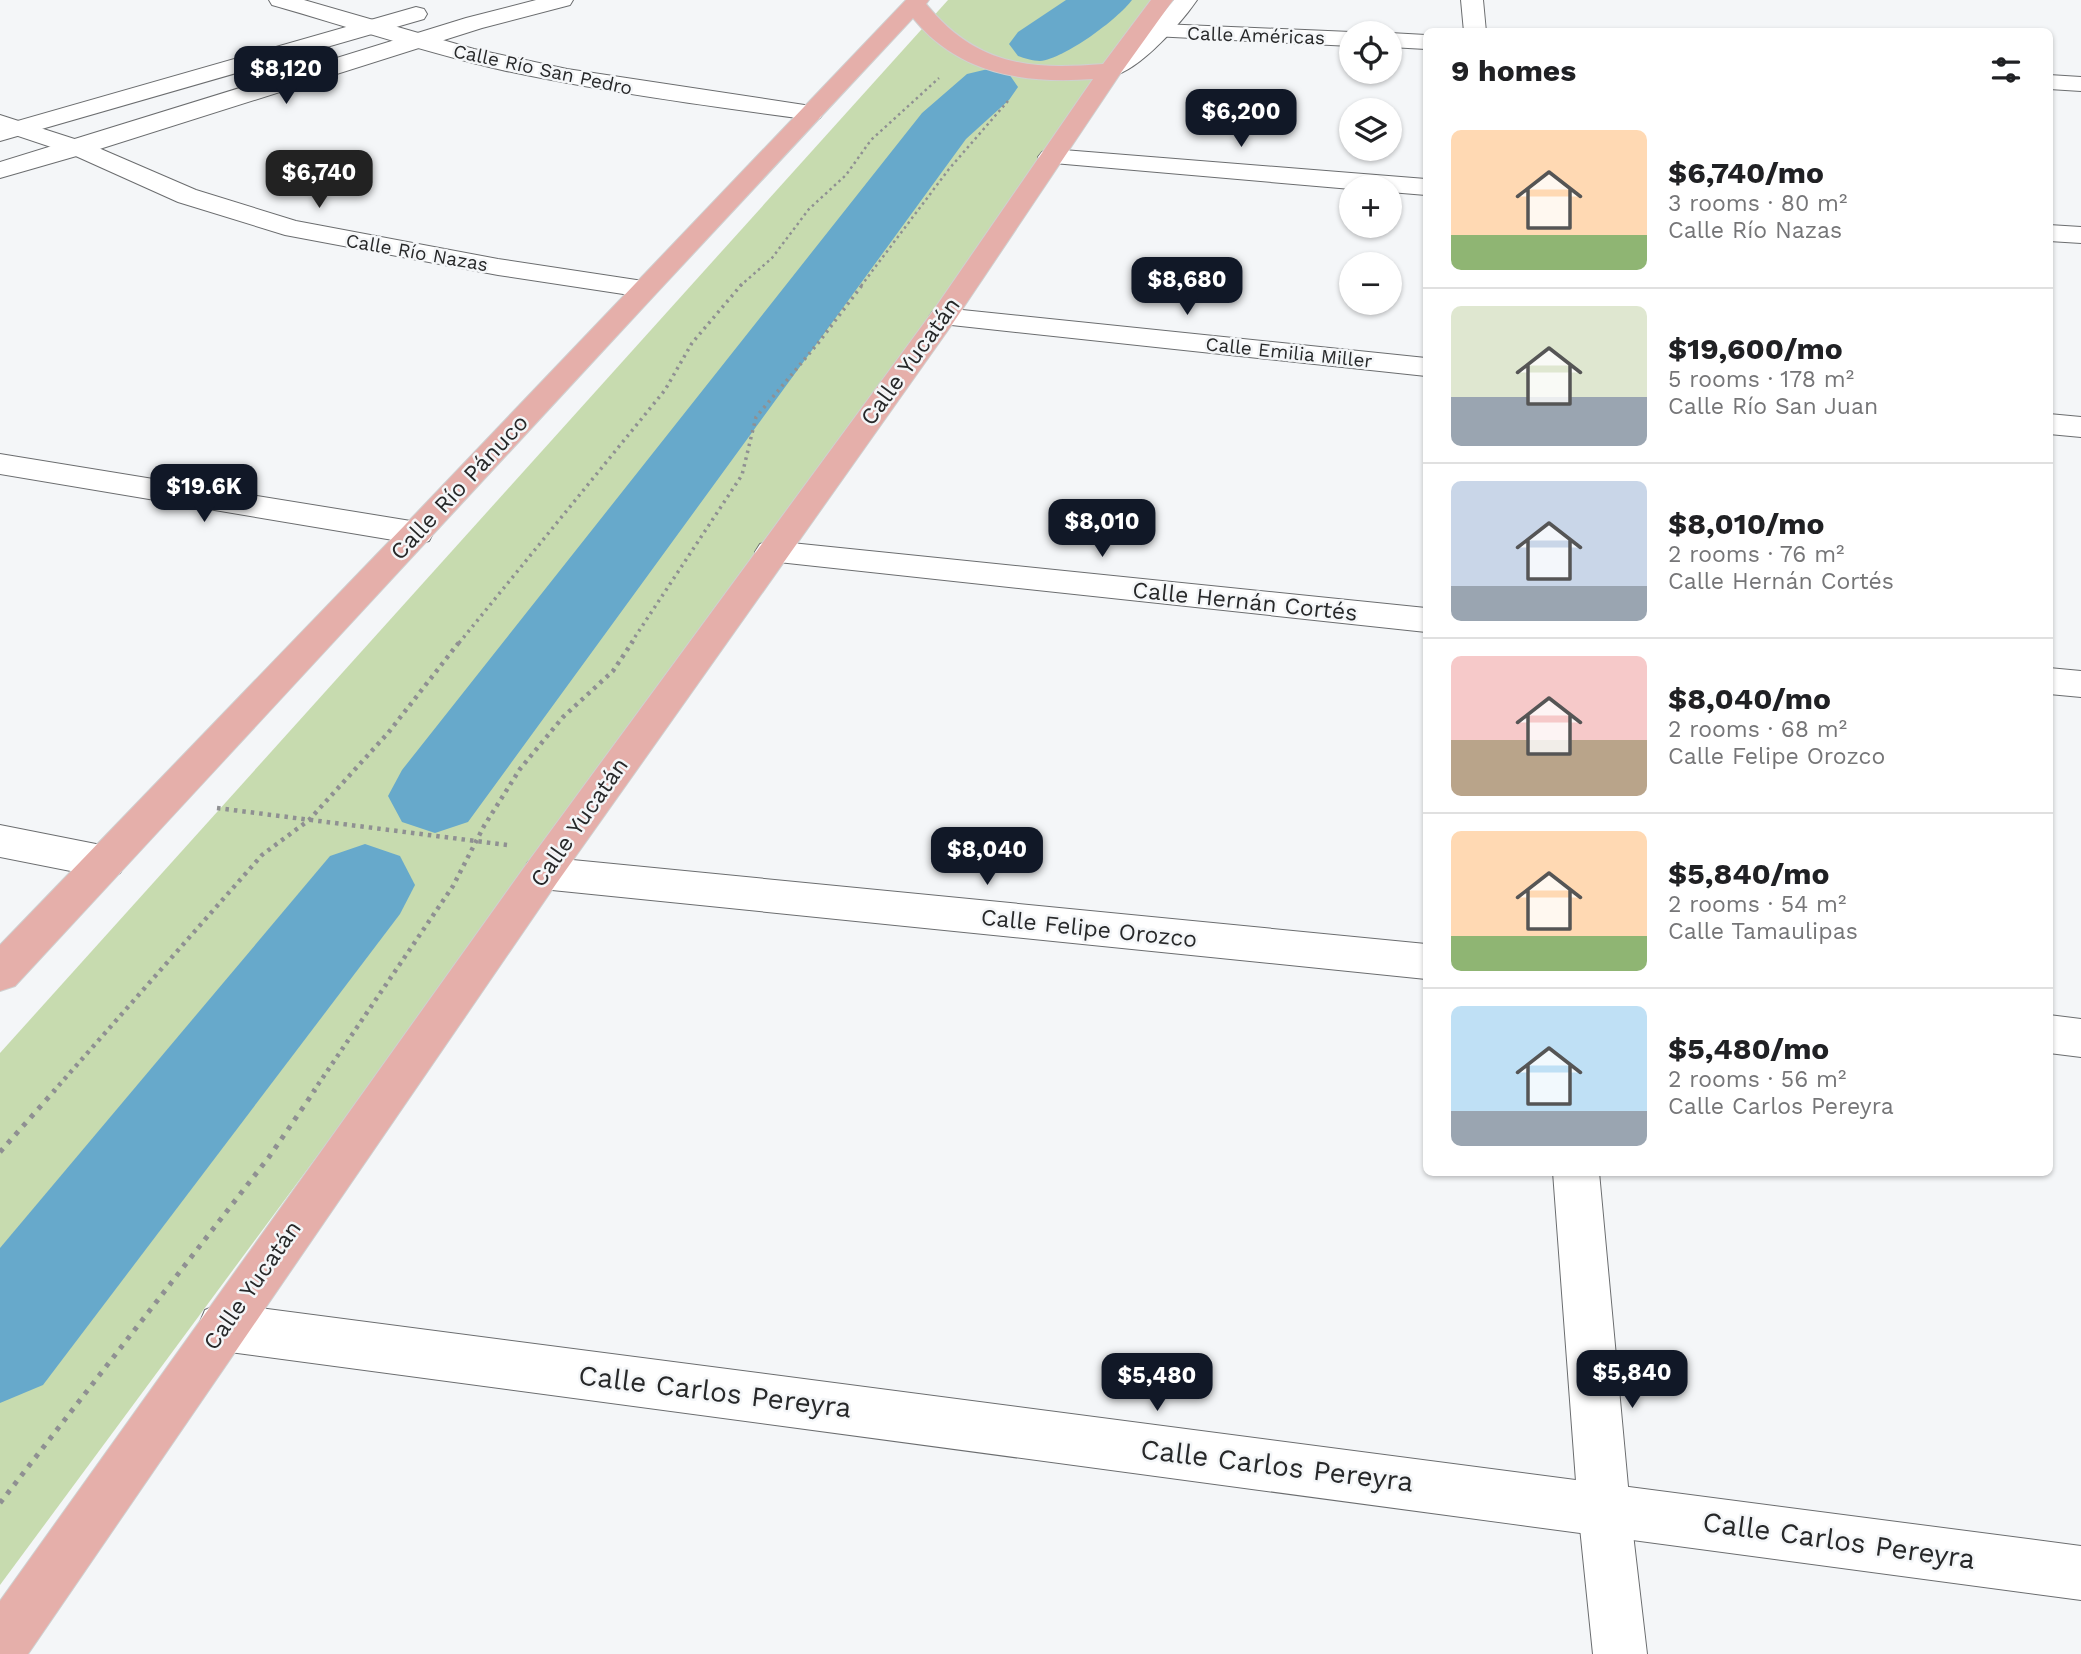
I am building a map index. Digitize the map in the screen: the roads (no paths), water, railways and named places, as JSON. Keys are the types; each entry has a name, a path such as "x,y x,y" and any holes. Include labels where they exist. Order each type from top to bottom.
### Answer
{"main road":[{"path":"916,2 924,19 944,38 968,55 995,66 1030,73 1110,71"},
{"name":"Calle Río Pánuco","path":"0,973 916,2"},
{"name":"Calle Yucatán","path":"0,1647 542,873 943,317 1110,71 1162,16"}],"street":[{"name":"Calle Río San Pedro","path":"280,0 416,41 529,69 615,86 811,113"},
{"path":"0,170 79,148 416,41 562,0"},
{"path":"1162,16 1185,0"},
{"path":"1472,0 1475,28"},
{"path":"7,128 439,8"},
{"name":"Calle Américas","path":"1162,16 1339,38"},
{"path":"1402,41 1423,42"},
{"path":"2053,82 2081,84"},
{"name":"Calle Río Nazas","path":"7,128 79,148 187,196 294,229 498,267 643,289"},
{"path":"1051,156 1423,187"},
{"path":"2053,233 2081,235"},
{"name":"Calle Emilia Miller","path":"943,317 1423,367"},
{"path":"2053,424 2081,427"},
{"path":"0,464 417,533"},
{"name":"Calle Hernán Cortés","path":"772,552 1423,620"},
{"path":"2053,681 2081,684"},
{"path":"0,841 107,862"},
{"name":"Calle Felipe Orozco","path":"542,873 1423,962"},
{"path":"2053,1034 2081,1038"},
{"path":"1576,1176 1604,1508 1620,1654"},
{"name":"Calle Carlos Pereyra","path":"222,1327 2081,1573"}],"waterway":[{"path":"1038,44 1104,0"},
{"path":"435,796 944,126 988,87"},
{"path":"0,1342 365,885"}]}
